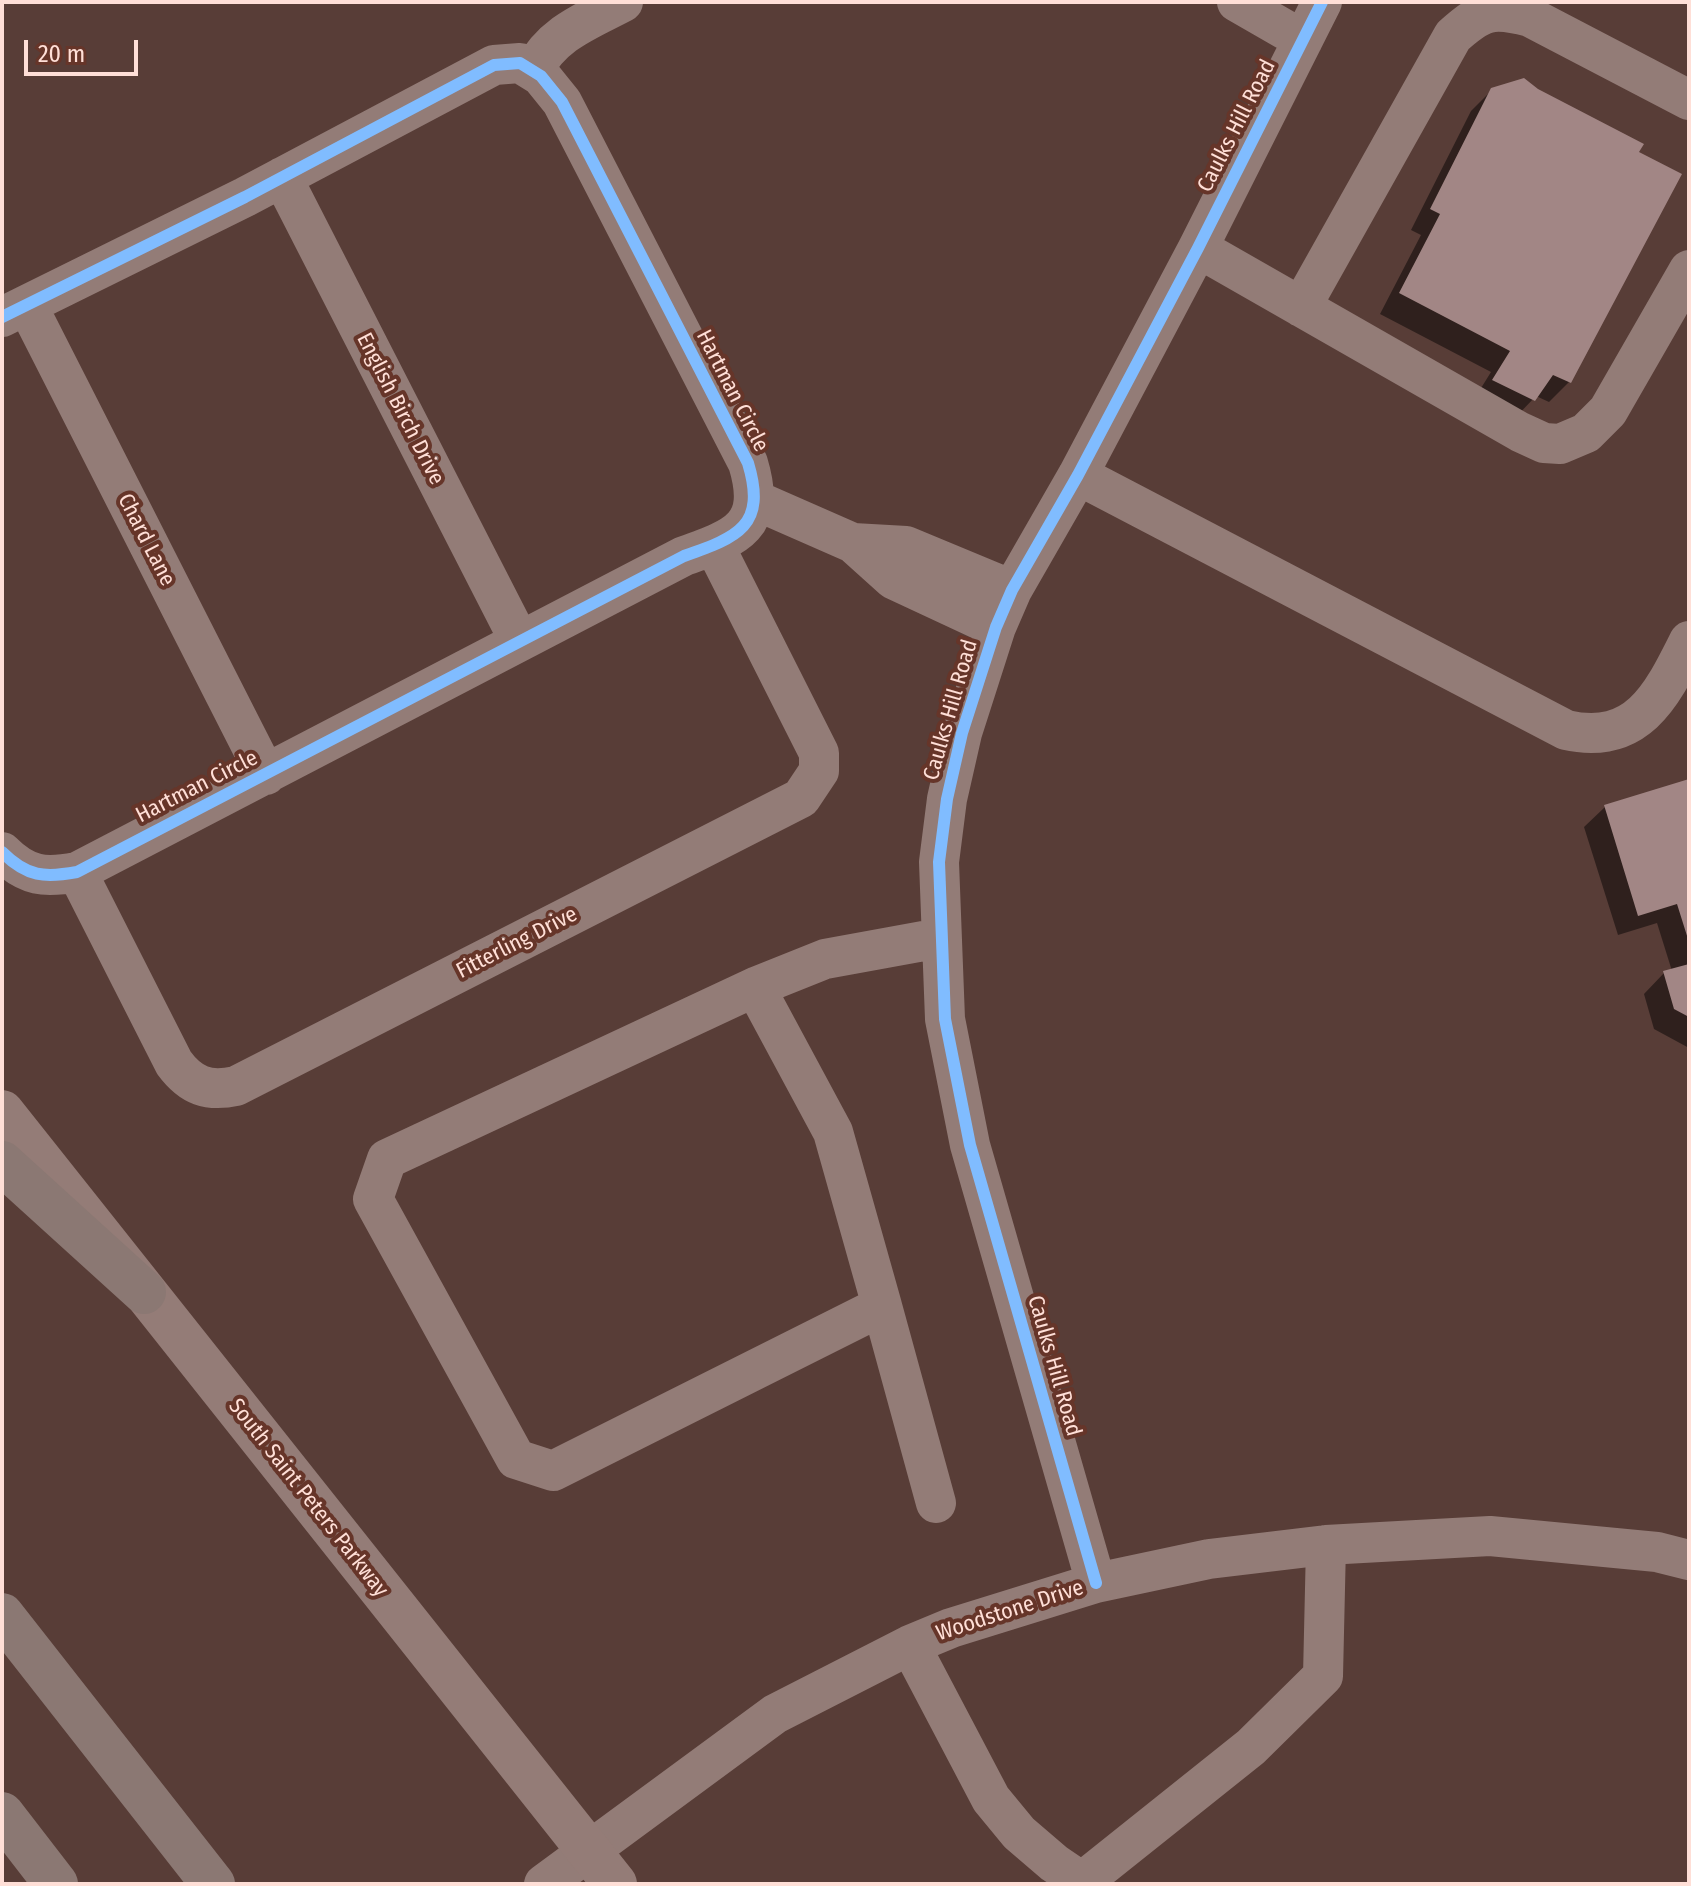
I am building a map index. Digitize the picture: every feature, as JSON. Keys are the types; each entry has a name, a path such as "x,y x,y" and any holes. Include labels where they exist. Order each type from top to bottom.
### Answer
{"highway":[{"path":"2,1163 144,1292"},
{"path":"2,1615 213,1884"},
{"path":"2,1814 56,1884"}],"main road":[{"name":"South Saint Peters Parkway","path":"2,1112 615,1884"}],"street":[{"path":"14,311 282,177 494,65 520,63 533,71 541,54 556,38 623,2"},
{"path":"1237,2 1303,40"},
{"name":"Caulks Hill Road","path":"1096,1583 970,1145 945,1019 939,862 947,799 962,733 996,627 1012,590 1078,475 1198,248 1322,2"},
{"path":"1301,307 1453,36 1485,12 1530,17 1689,100"},
{"name":"Hartman Circle","path":"2,852 15,865 48,877 77,872 519,640 684,556 714,545 740,530 751,517 755,500 748,463 562,102 541,76 533,71"},
{"name":"English Birch Drive","path":"282,177 519,640"},
{"path":"1198,248 1520,432 1544,443 1560,444 1586,433 1608,411 1689,270"},
{"name":"Chard Lane","path":"14,311 266,775"},
{"path":"1078,475 1566,730 1584,734 1604,733 1631,723 1650,709 1664,691 1689,641"},
{"path":"755,500 853,543 893,579 996,627"},
{"path":"853,543 906,546 1012,590"},
{"name":"Fitterling Drive","path":"77,872 174,1063 185,1077 199,1087 218,1090 236,1086 801,798 812,786 819,771 819,753 714,545"},
{"path":"882,1306 553,1471 516,1459 373,1199 387,1159 755,987 825,959 940,938"},
{"path":"755,987 833,1132 936,1503"},
{"name":"Woodstone Drive","path":"544,1884 775,1714 910,1645 951,1628 1096,1583 1209,1559 1326,1545 1490,1536 1657,1552 1689,1560"},
{"path":"910,1645 991,1799 1019,1833 1081,1883 1251,1747 1323,1676 1326,1545"}],"building":[{"path":"1524,78 1538,89 1644,144 1639,152 1682,174 1571,383 1553,375 1535,401 1492,380 1510,351 1399,293 1440,214 1430,209 1491,88"},
{"path":"1689,779 1688,939 1677,904 1638,916 1604,805"},
{"path":"1689,964 1689,1017 1674,1009 1663,971"}],"cycle path":[{"path":"1096,1583 970,1145 945,1019 939,862 947,799 962,733 996,627 1012,590 1078,475 1198,248 1322,2"},
{"path":"2,317 245,197 494,65 520,63 541,76 562,102 748,463 754,501 750,515 733,535 684,556 77,872 37,874 20,867 2,852"}]}
